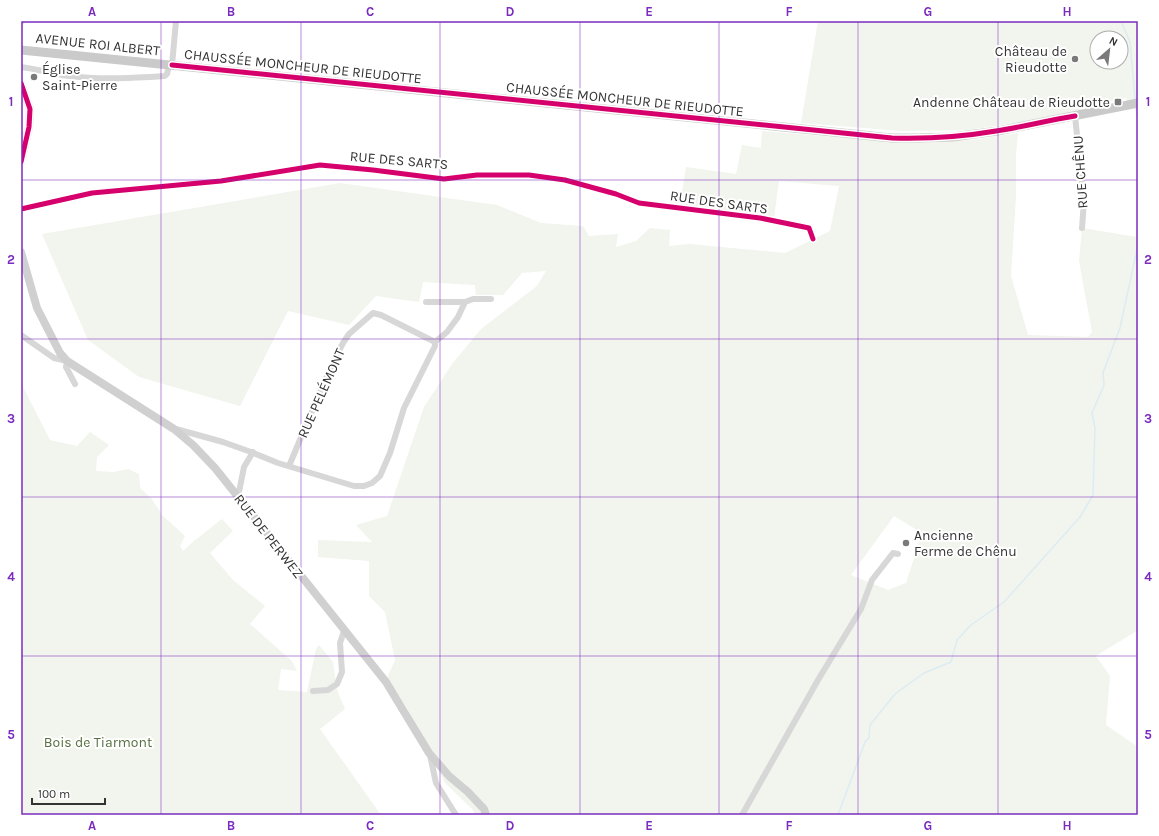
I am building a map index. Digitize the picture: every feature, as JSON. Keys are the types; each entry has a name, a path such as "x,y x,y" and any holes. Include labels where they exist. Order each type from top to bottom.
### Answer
{"main road":[{"name":"AVENUE ROI ALBERT","path":"21,50 170,65"},
{"name":"CHAUSSÉE MONCHEUR DE RIEUDOTTE","path":"170,65 892,138 917,138 998,131 1137,103"}],"street":[{"path":"21,67 44,70 69,76 165,76 170,65 176,21"},
{"path":"21,83 30,109 29,127 21,162"},
{"name":"RUE CHÊNU","path":"1075,116 1084,201 1082,228"},
{"name":"RUE DES SARTS","path":"21,210 52,201 92,193 132,188 221,182 320,165 444,179 477,175 529,175 565,180 616,194 639,203 760,218 809,228 813,239"},
{"name":"RUE DE PERWEZ","path":"21,252 38,308 60,353 67,361 174,428 215,468 386,682 430,753 449,776 468,792 484,809 486,815"},
{"path":"426,302 465,302 473,299 491,299"},
{"path":"174,428 223,442 253,452 278,463 354,486 364,486 372,483 380,476 390,453 404,408 435,346 435,342 447,332 462,310 465,302"},
{"name":"RUE PELÉMONT","path":"289,466 334,359 343,343 362,322 373,313 382,315 435,342"},
{"path":"21,335 54,358 67,361"},
{"name":"RUE DE PERWEZ","path":"67,361 66,367 75,384"},
{"path":"237,496 244,468 253,452"},
{"path":"742,815 818,680 862,608 872,580 893,553 898,554"},
{"path":"312,690 328,690 337,684 342,672 340,643 344,631"},
{"name":"RUE DE PERWEZ","path":"430,753 436,783 456,815"}],"green space":[{"path":"818,21 1136,21 1138,26 1138,123 1135,104 1128,105 1126,98 1096,104 1096,107 1015,123 967,130 902,131 801,123"},
{"path":"762,131 883,141 972,140 1018,133 1011,276 1028,335 1088,337 1092,332 1079,261 1082,228 1137,237 1138,228 1138,630 1096,656 1110,676 1106,725 1138,747 1138,815 475,815 473,810 445,783 407,708 387,678 395,660 385,612 369,596 369,561 318,557 318,540 372,542 356,525 387,516 424,407 452,364 481,329 537,286 546,271 522,273 503,295 476,295 475,285 423,282 419,302 376,296 349,325 288,311 240,406 139,377 88,340 42,234 340,183 497,205 541,223 583,226 589,236 618,234 616,247 636,241 650,228 670,230 669,246 690,244 785,253 830,231 839,186 779,181 774,218 680,205 686,167 736,174 742,145 761,148","holes":["894,516 922,533 906,583 888,590 851,575"]},
{"name":"Bois de Tiarmont","path":"21,383 50,440 77,446 90,432 109,445 97,457 96,471 114,472 128,469 139,474 140,488 151,498 163,516 185,536 180,546 183,551 222,519 233,531 210,553 233,580 265,606 250,624 292,661 297,671 281,669 278,690 307,692 316,649 319,645 333,662 337,690 345,709 320,729 381,815 21,815"}],"waterway":[{"path":"1121,21 1130,42 1135,99"},
{"path":"1136,107 1138,123"},
{"path":"838,815 865,742 869,738 870,725 895,694 924,673 951,662 957,640 971,625 1004,602 1080,517 1093,495 1095,428 1092,413 1104,385 1103,373 1120,328 1138,245"}],"cycle path":[{"path":"172,65 892,138 931,138 970,135 1075,116"},
{"path":"21,83 30,109 29,127 21,162"},
{"path":"21,209 92,193 221,181 320,165 444,179 477,175 529,175 565,180 616,194 639,203 760,218 809,228 813,239"}],"place":[{"name":"Château de Rieudotte","path":"1075,59"},
{"name":"Église Saint-Pierre","path":"34,77"},
{"name":"Andenne Château de Rieudotte","path":"1118,102"},
{"name":"Ancienne Ferme de Chênu","path":"906,543"}]}
